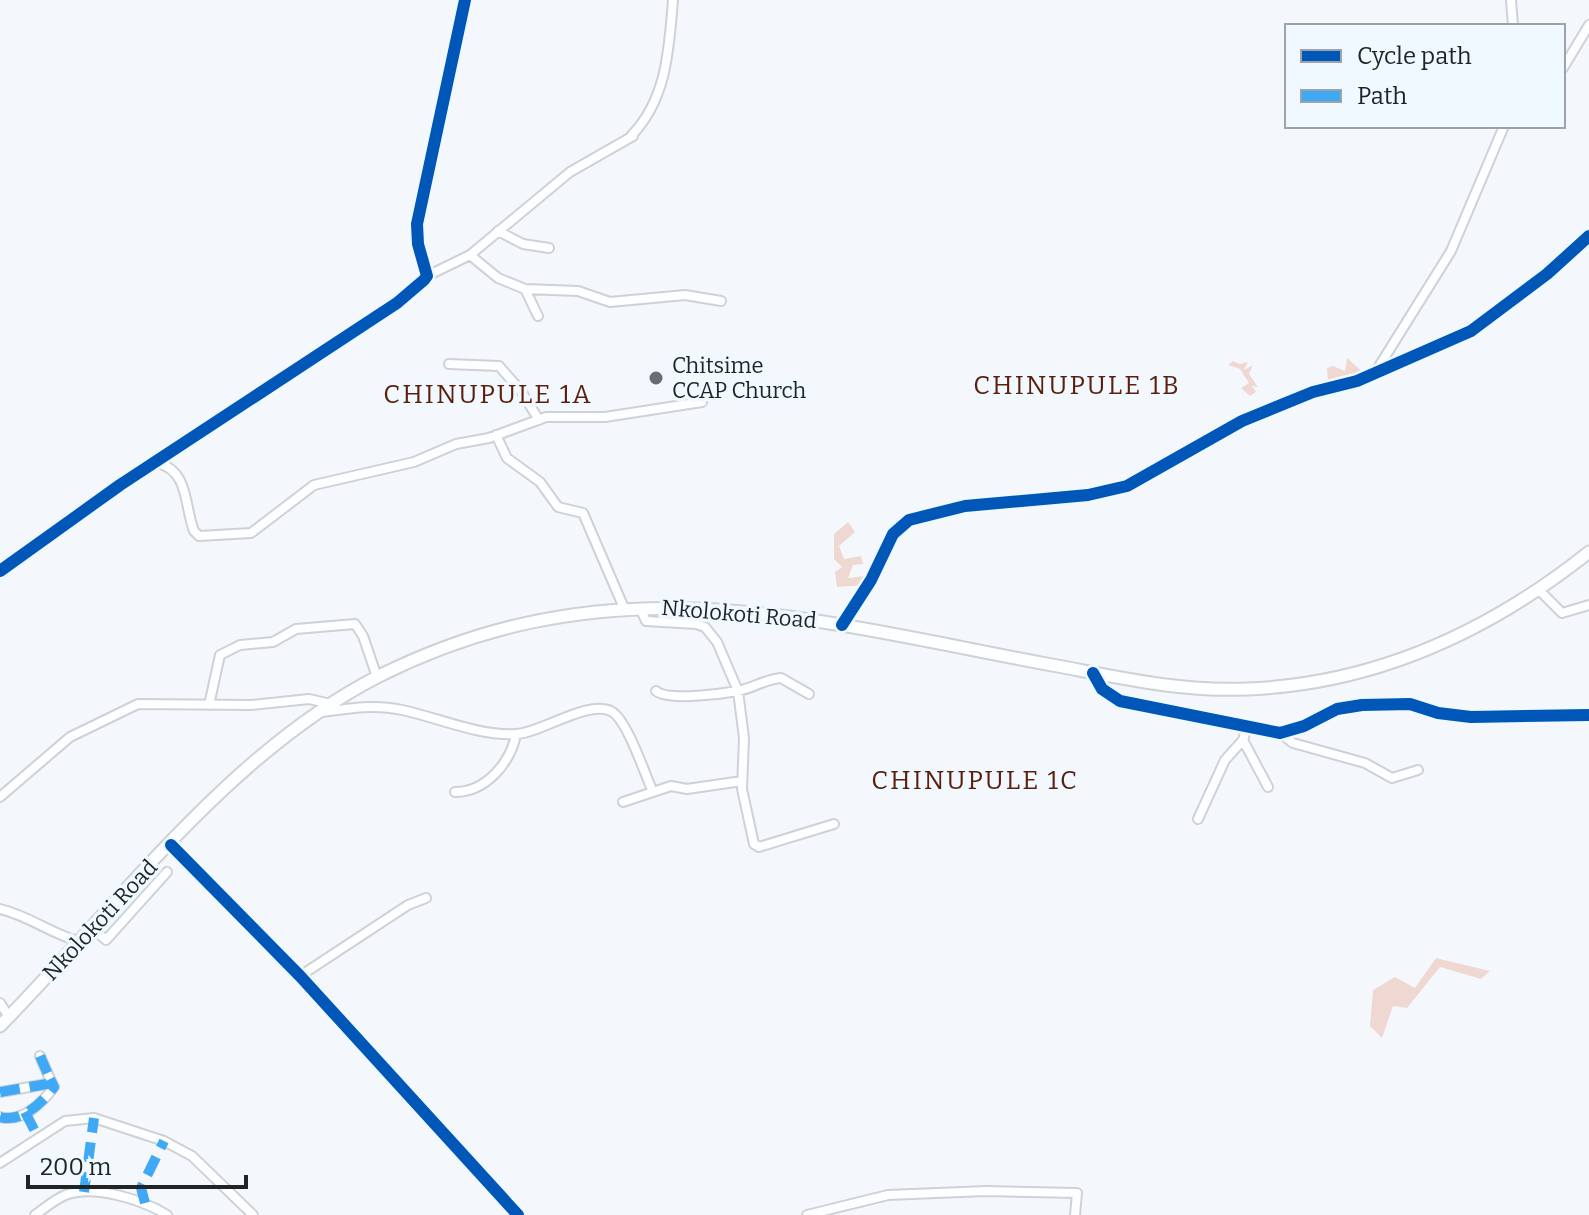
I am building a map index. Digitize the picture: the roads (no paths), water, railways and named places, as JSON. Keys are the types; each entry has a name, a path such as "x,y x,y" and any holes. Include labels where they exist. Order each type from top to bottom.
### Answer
{"main road":[{"name":"Nkolokoti Road","path":"0,1026 241,774 331,704 377,677 473,637 545,618 624,608 738,610 842,625 1167,687 1248,689 1329,679 1401,661 1476,629 1540,591 1589,552"}],"street":[{"path":"427,276 418,244 417,224 465,0"},
{"path":"0,571 397,303 427,276 470,255 570,172 632,136 658,100 669,47 673,0"},
{"path":"1511,0 1513,24"},
{"path":"1565,65 1589,25"},
{"path":"1378,369 1451,251 1503,128"},
{"path":"498,231 523,244 549,248"},
{"path":"842,625 871,580 893,534 909,520 965,506 1117,490 1242,421 1313,392 1357,381 1378,369 1471,331 1547,274 1589,236"},
{"path":"470,255 498,278 525,289 578,291 610,302 685,295 721,301"},
{"path":"525,289 538,316"},
{"path":"449,364 499,366 521,391 539,420"},
{"path":"157,463 172,468 180,478 194,531 199,536 234,536 251,533 314,485 414,462 456,444 496,435 539,420 620,415 702,402"},
{"path":"496,435 507,458 540,482 558,507 583,513 624,608"},
{"path":"1540,591 1562,613 1589,605"},
{"path":"640,607 646,621 685,621 705,627 717,642 738,691 744,738 742,781 757,847 834,824"},
{"path":"209,705 220,655 240,645 273,642 296,629 355,624 363,636 377,677"},
{"path":"1093,673 1102,689 1120,701 1280,733 1304,726 1337,709 1362,705 1410,704 1438,713 1471,717 1589,715"},
{"path":"656,691 670,696 738,691 781,678 809,694"},
{"path":"0,797 59,745 138,704 209,705 309,699 331,704"},
{"path":"318,713 363,706 392,708 449,724 516,735 579,714 600,710 613,712 653,792"},
{"path":"1198,819 1225,760 1243,740 1247,727"},
{"path":"1280,733 1293,743 1365,763 1392,778 1418,770"},
{"path":"455,792 474,788 489,780 508,757 516,735"},
{"path":"1243,740 1268,787"},
{"path":"623,802 671,786 687,789 742,781"},
{"path":"171,845 300,976 518,1215"},
{"path":"93,929 106,940 167,872"},
{"path":"300,976 408,905 426,898"},
{"path":"0,909 28,916 57,936 81,942"},
{"path":"0,1003 9,1017"},
{"path":"0,1117 12,1119 34,1111 52,1091 40,1056"},
{"path":"0,1092 37,1087 50,1079"},
{"path":"0,1163 65,1121 94,1118 164,1141 192,1156 253,1215"},
{"path":"807,1215 888,1195 986,1191 1077,1193 1075,1215"},
{"path":"35,1215 60,1197 77,1192 145,1203 167,1215"}],"place":[{"name":"Chitsime CCAP Church","path":"656,378"}],"district":[{"name":"CHINUPULE 1B","path":"1077,385"},
{"name":"CHINUPULE 1A","path":"488,394"},
{"name":"CHINUPULE 1C","path":"975,780"}]}
